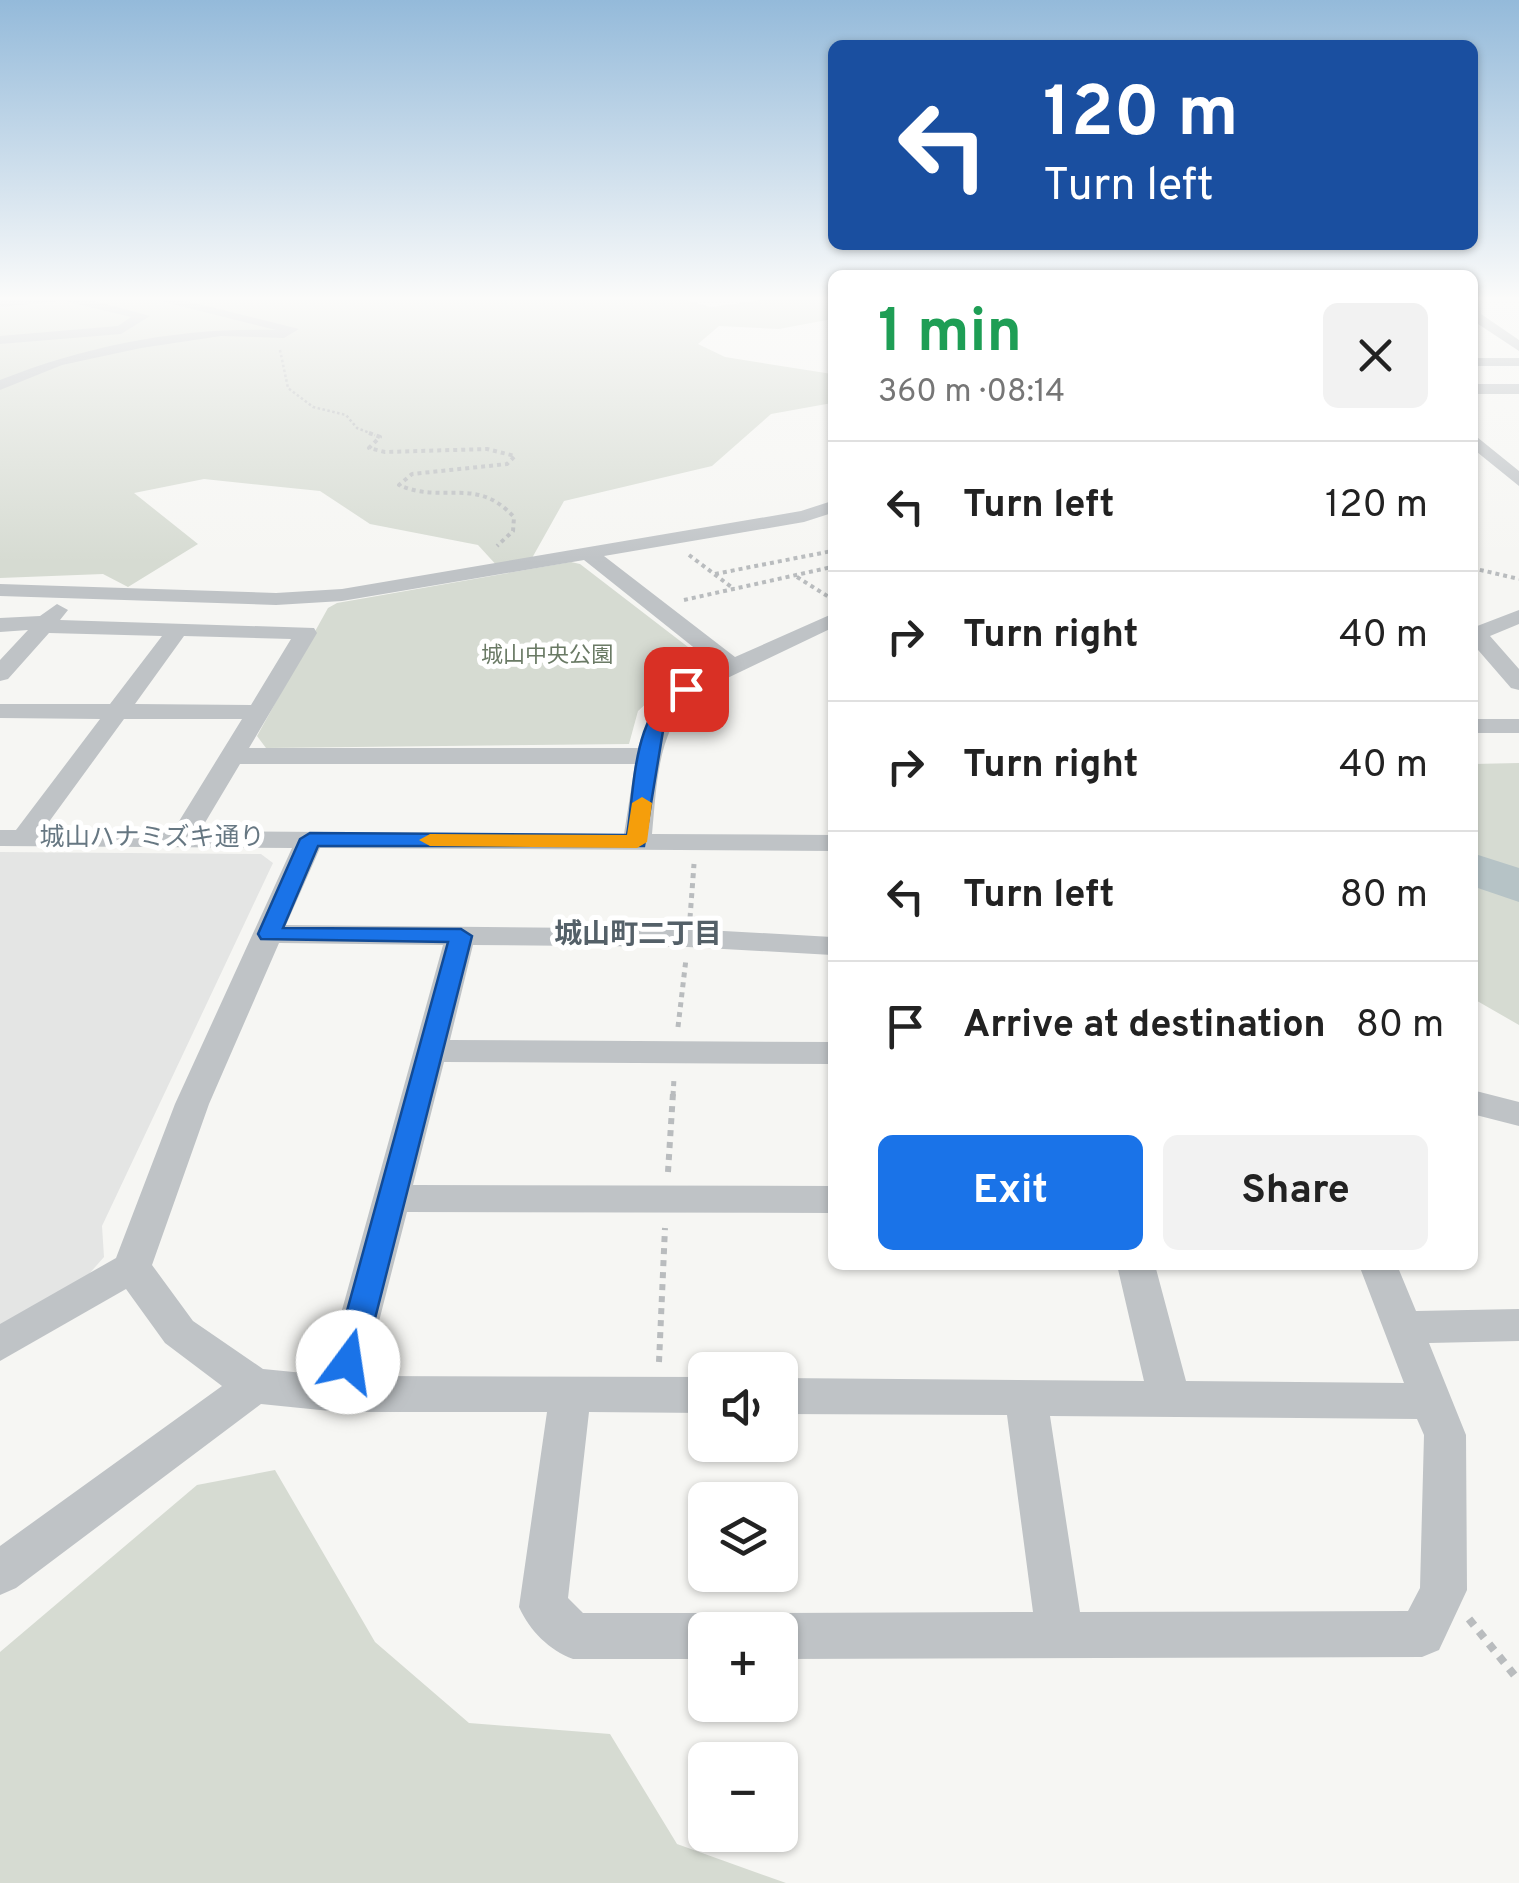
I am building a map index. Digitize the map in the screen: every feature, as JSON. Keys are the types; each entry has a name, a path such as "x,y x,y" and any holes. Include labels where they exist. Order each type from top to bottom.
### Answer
{"street":[{"path":"1478,389 1517,391"},
{"path":"1478,443 1517,477"},
{"path":"1486,475 1517,477"},
{"path":"0,590 276,599 326,596 589,554 804,516 828,508"},
{"path":"589,554 733,666"},
{"path":"0,674 72,592"},
{"path":"1478,634 1519,616"},
{"path":"637,842 653,731 669,703 686,689 828,622"},
{"path":"0,625 306,634 182,840"},
{"path":"11,838 117,711 176,632"},
{"path":"1478,638 1519,684"},
{"path":"0,710 258,712"},
{"path":"1478,726 1519,726"},
{"path":"232,756 650,756"},
{"name":"城山ハナミズキ通り","path":"11,838 828,843"},
{"path":"0,1344 132,1266 149,1212 207,1067 310,839"},
{"path":"269,934 688,938 828,946"},
{"path":"340,1394 461,936"},
{"path":"432,1051 828,1053"},
{"path":"1478,1104 1519,1114"},
{"path":"390,1198 828,1200"},
{"path":"132,1266 179,1332 254,1386 340,1394 688,1395"},
{"path":"1137,1270 1170,1400"},
{"path":"798,1636 1422,1634 1443,1590 1446,1435 1380,1270"},
{"path":"1405,1326 1519,1325"},
{"path":"0,1572 254,1386"},
{"path":"570,1396 543,1607 573,1636 688,1636"},
{"path":"798,1396 1432,1401"},
{"path":"1026,1398 1060,1634"}],"path":[{"path":"288,387 312,407 346,415 358,428 380,437 369,448 432,454 490,448 515,456 507,464 412,474 399,485 414,492 476,490 504,503 514,517 513,531 488,550"},
{"path":"669,540 734,589"},
{"path":"715,574 828,552"},
{"path":"655,606 828,568"},
{"path":"1478,569 1519,579"},
{"path":"794,575 828,596"},
{"path":"658,1394 676,1052 695,842"},
{"path":"1443,1590 1519,1681"}],"shaded area":[{"path":"0,852 261,854 273,863 102,1226 104,1257 89,1274 0,1326"}],"green space":[{"path":"0,387 828,387 828,404 771,414 712,466 564,501 527,567 500,569 478,545 370,524 320,491 204,479 134,493 198,544 128,587 103,574 0,578"},
{"name":"城山中央公園","path":"571,562 580,564 701,657 698,668 669,683 638,711 629,744 266,748 257,736 328,608 337,603"},
{"path":"1519,763 1519,1025 1478,1001 1478,764"},
{"path":"275,1470 375,1642 469,1723 610,1734 677,1844 688,1848 688,1852 699,1852 786,1883 0,1883 0,1652 197,1485"}],"waterway":[{"path":"1478,870 1519,886"}],"slow traffic":[{"path":"430,840 637,842 642,803"}],"district":[{"name":"城山町二丁目","path":"638,936"}],"route":[{"path":"348,1362 461,936 269,934 310,839 637,842 653,731 669,703 686,689"}]}
